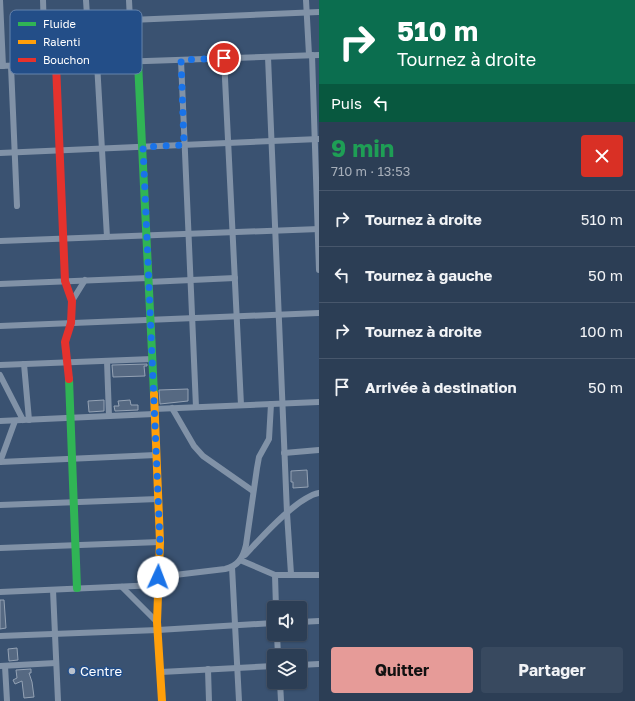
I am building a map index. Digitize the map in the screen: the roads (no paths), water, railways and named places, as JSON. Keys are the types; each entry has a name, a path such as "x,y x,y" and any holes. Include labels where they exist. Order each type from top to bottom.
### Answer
{"street":[{"path":"0,0 2,66"},
{"path":"43,0 43,10"},
{"path":"86,0 87,10"},
{"path":"129,0 130,10"},
{"path":"306,0 317,140 319,270"},
{"path":"142,19 319,12"},
{"path":"142,62 319,55"},
{"path":"268,57 284,453 291,574"},
{"path":"224,58 241,405"},
{"path":"181,60 196,407"},
{"path":"11,74 17,206"},
{"path":"56,74 65,281 72,301 71,323 65,342 68,362 77,588"},
{"path":"98,74 107,237"},
{"path":"136,74 143,147 160,542 157,626 162,701"},
{"path":"0,153 317,140"},
{"path":"0,242 318,229"},
{"path":"0,284 85,280 190,280 235,278"},
{"path":"72,301 85,280"},
{"path":"0,326 319,313"},
{"path":"0,365 152,359"},
{"path":"107,361 109,416"},
{"path":"24,364 26,420"},
{"path":"0,375 26,420"},
{"path":"0,421 109,416 154,412 172,408 319,402"},
{"path":"242,558 246,545 259,457 269,439 271,404"},
{"path":"172,408 194,446 203,456 254,491"},
{"path":"15,421 0,462 156,455"},
{"path":"284,453 319,450"},
{"path":"0,592 122,587 232,567 287,513 312,494 319,492"},
{"path":"0,505 158,499"},
{"path":"0,548 160,542"},
{"path":"242,558 275,575 319,575"},
{"path":"232,567 239,701"},
{"path":"275,575 276,601"},
{"path":"122,587 157,626"},
{"path":"52,590 58,701"},
{"path":"307,622 319,621"},
{"path":"0,636 55,634 157,626 267,623"},
{"path":"7,701 3,666 56,663"},
{"path":"307,665 319,664"},
{"path":"161,672 267,666"},
{"path":"208,669 209,701"},
{"path":"280,689 281,701"}],"place":[{"name":"Centre","path":"72,671"}]}
